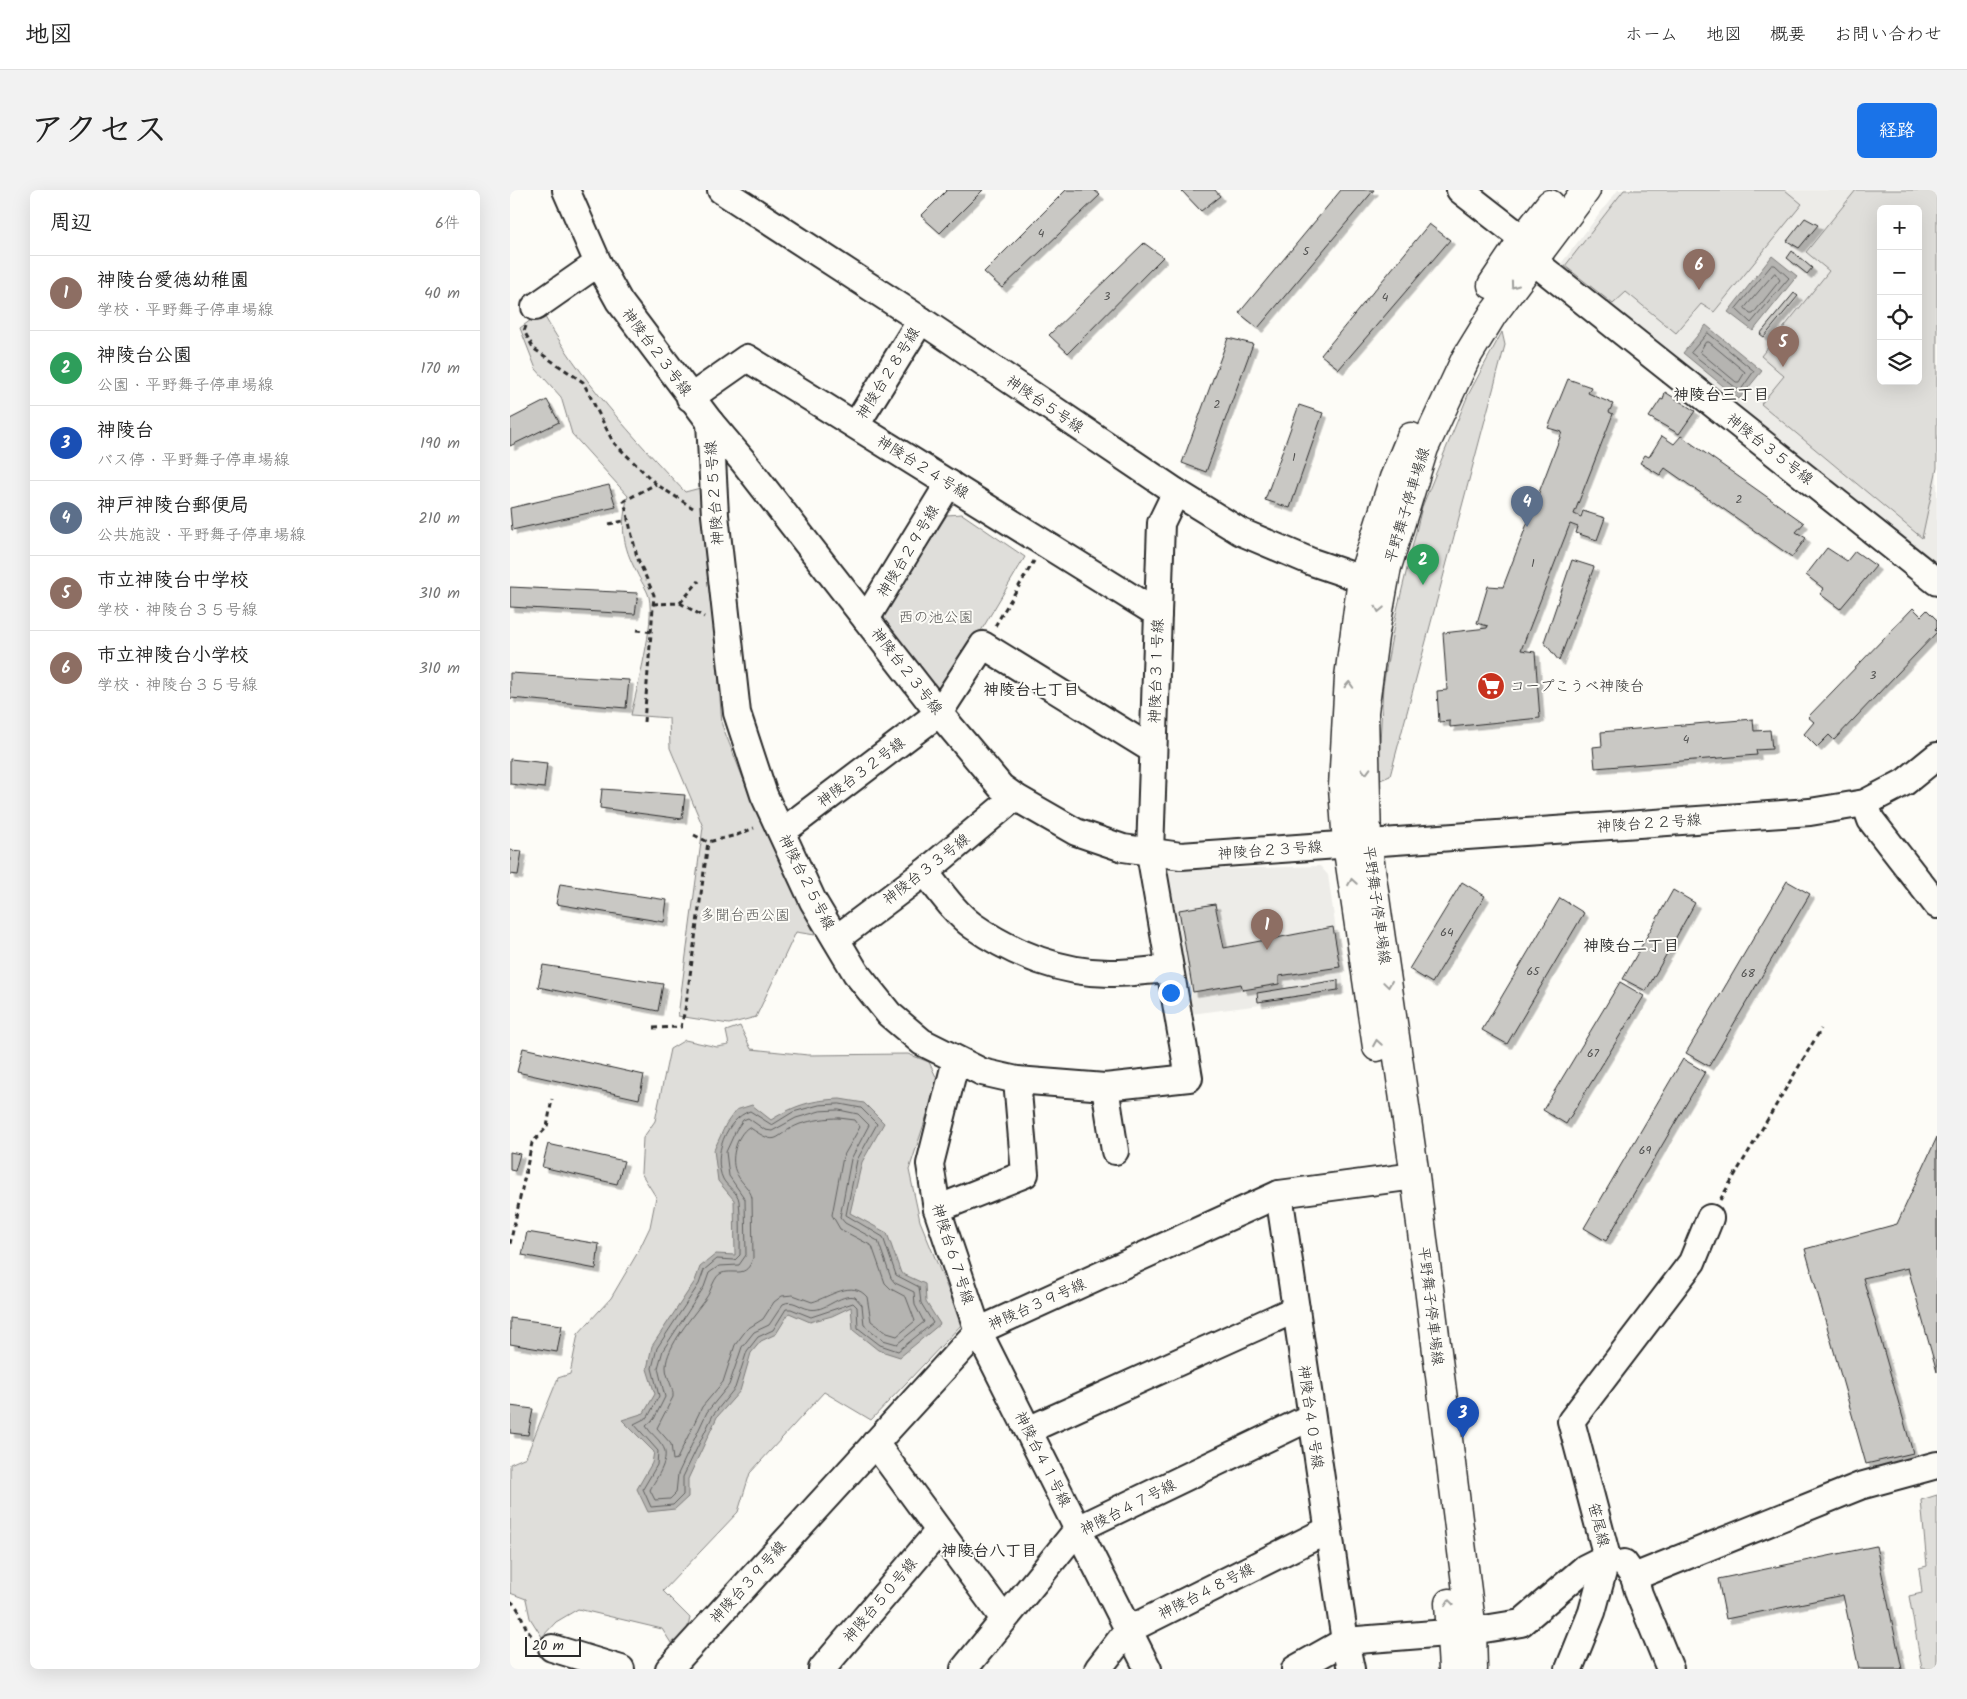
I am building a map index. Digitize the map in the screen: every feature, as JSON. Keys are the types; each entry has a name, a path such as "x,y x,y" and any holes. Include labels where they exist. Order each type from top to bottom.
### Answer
{"main road":[{"name":"平野舞子停車場線","path":"1532,249 1562,190"},
{"name":"平野舞子停車場線","path":"1473,1669 1462,1632 1406,1177 1357,843 1343,787 1349,677 1374,580 1394,478 1428,400 1462,332 1532,249 1586,190"},
{"name":"平野舞子停車場線","path":"1453,1669 1462,1632"}],"street":[{"name":"神陵台２３号線","path":"566,190 598,263 619,301 690,398 1001,787 1076,832 1124,848 1150,853 1181,856 1357,843"},
{"name":"神陵台５号線","path":"721,190 921,320 1176,492 1240,532 1312,562 1374,580"},
{"name":"神陵台３５号線","path":"1460,190 1937,582"},
{"path":"535,307 598,263"},
{"name":"神陵台２８号線","path":"856,425 921,320"},
{"name":"神陵台２４号線","path":"690,398 747,358 1158,614"},
{"name":"神陵台２５号線","path":"710,422 715,515 737,713 764,796 813,901 856,973 889,1014 922,1042 982,1072 1016,1080 1105,1087 1190,1078"},
{"name":"神陵台２９号線","path":"866,619 949,483"},
{"name":"神陵台３１号線","path":"1176,492 1161,523 1150,853 1190,1078"},
{"path":"940,713 983,645 1153,750"},
{"name":"神陵台３２号線","path":"779,825 940,713"},
{"name":"神陵台２２号線","path":"1357,843 1810,812 1865,804 1905,782 1937,756"},
{"name":"神陵台３３号線","path":"836,940 925,872 1015,797"},
{"path":"1865,804 1871,820 1937,905"},
{"path":"925,872 948,902 972,925 1013,950 1059,967 1111,973 1170,969"},
{"name":"神陵台６７号線","path":"956,1060 930,1164 937,1209 978,1330"},
{"path":"937,1209 1025,1174 1016,1080"},
{"path":"1105,1087 1115,1151"},
{"name":"神陵台３９号線","path":"669,1669 978,1330 1279,1194 1406,1177"},
{"name":"神陵台４０号線","path":"1279,1194 1344,1641 1351,1669"},
{"name":"笹尾線","path":"1670,1669 1639,1594 1634,1576 1622,1561 1608,1557 1571,1421 1692,1262 1710,1218"},
{"path":"1028,1430 1296,1309"},
{"name":"神陵台４１号線","path":"978,1330 1148,1669"},
{"name":"神陵台４７号線","path":"964,1669 1078,1529 1311,1417"},
{"path":"875,1443 938,1532 1004,1619"},
{"path":"1634,1576 1860,1486 1937,1465"},
{"name":"神陵台４８号線","path":"1098,1669 1128,1630 1328,1530"},
{"name":"神陵台５０号線","path":"822,1669 938,1532"},
{"path":"1295,1669 1344,1641 1462,1632 1521,1624 1585,1568 1608,1557"},
{"path":"1569,1669 1592,1612 1608,1557"},
{"path":"552,1648 621,1669"}],"path":[{"path":"535,307 524,331 534,349 582,382 613,442 656,484 692,508 698,516"},
{"path":"644,722 653,632 654,595 637,558 624,501 656,484"},
{"path":"609,524 628,520"},
{"path":"983,645 1044,543"},
{"path":"680,603 704,576"},
{"path":"653,604 680,603 708,619"},
{"path":"637,630 653,632"},
{"path":"694,835 708,842 779,825"},
{"path":"653,1028 681,1027 686,1006 708,842"},
{"path":"1710,1218 1821,1028"},
{"path":"510,1244 532,1143 548,1127 552,1099"},
{"path":"510,1601 515,1604 529,1634 541,1644 552,1648"}],"shaded area":[{"path":"1618,190 1937,190 1937,571 1560,265"},
{"path":"1320,866 1328,875 1345,994 1191,1014 1165,876 1170,871"}],"green space":[{"path":"1624,190 1785,190 1802,204 1714,312 1701,304 1676,333 1626,292 1613,304 1565,266"},
{"path":"1856,190 1937,190 1937,468 1922,538 1761,404 1784,376 1761,356 1829,271 1806,252"},
{"name":"多聞台西公園","path":"542,312 590,384 665,471 685,492 704,487 722,725 758,816 815,935 796,932 756,1017 729,1024 678,1016 703,827 670,748 669,718 631,715 648,638 650,608 648,594 632,563 625,544 623,526 628,496 572,434 561,397 536,369 520,328"},
{"path":"1502,332 1505,345 1390,776 1378,781 1383,686 1396,614 1422,507 1468,395"},
{"name":"西の池公園","path":"962,514 1025,557 947,688 932,688 886,629 884,614 947,515"},
{"path":"740,1026 751,1049 808,1055 908,1054 929,1062 938,1081 909,1170 920,1221 962,1324 871,1420 824,1392 750,1473 738,1512 663,1591 690,1618 686,1635 671,1643 662,1629 578,1609 556,1622 542,1637 530,1618 526,1599 510,1593 510,1464 526,1457 558,1378 570,1374 578,1334 611,1298 638,1252 650,1227 656,1197 641,1173 643,1138 655,1121 670,1049 685,1040 717,1047 729,1045 726,1031"},
{"path":"1937,1495 1937,1669 1922,1669 1909,1596 1922,1593 1919,1568 1927,1566 1921,1500"}],"water":[{"path":"1772,256 1797,276 1753,331 1728,312"},
{"path":"1706,325 1762,371 1739,399 1683,353"},
{"path":"840,1099 864,1103 884,1123 862,1162 850,1213 887,1233 901,1273 925,1284 926,1302 940,1324 900,1357 878,1350 853,1330 851,1307 832,1316 810,1322 789,1313 776,1334 761,1341 751,1353 740,1391 717,1417 688,1479 688,1497 675,1509 648,1512 637,1489 652,1463 654,1452 622,1420 644,1413 655,1394 647,1369 652,1346 695,1281 700,1267 716,1254 735,1255 734,1200 718,1181 714,1150 726,1124 736,1110 752,1105 771,1120 804,1104"}],"building":[{"path":"947,190 983,190 940,233 921,216"},
{"path":"1066,190 1094,190 1100,195 1002,288 984,272"},
{"path":"1181,190 1215,190 1220,196 1201,211"},
{"path":"1341,190 1374,190 1258,328 1239,313"},
{"path":"1805,218 1818,225 1799,248 1787,241"},
{"path":"1429,224 1450,240 1339,369 1321,355"},
{"path":"1144,243 1163,257 1068,353 1049,335"},
{"path":"1792,251 1812,268 1807,274 1787,258"},
{"path":"1794,293 1798,296 1764,337 1760,334"},
{"path":"1228,338 1253,344 1206,472 1182,463"},
{"path":"1568,379 1591,387 1588,393 1613,404 1609,412 1613,414 1574,514 1581,517 1583,511 1605,518 1597,540 1576,533 1578,527 1570,524 1521,650 1535,652 1540,718 1450,727 1450,721 1439,722 1437,691 1447,690 1443,633 1487,628 1488,626 1477,623 1488,586 1503,587 1562,432 1548,428"},
{"path":"1665,392 1695,411 1679,434 1649,417 1661,399 1663,400"},
{"path":"547,400 559,422 510,446 510,419"},
{"path":"1299,405 1323,413 1290,508 1265,500"},
{"path":"1662,436 1674,444 1681,436 1804,523 1796,532 1806,538 1792,557 1665,468 1660,475 1640,463 1645,455 1649,457"},
{"path":"609,485 616,507 512,530 510,508"},
{"path":"1827,548 1847,561 1855,551 1876,566 1840,609 1820,594 1824,589 1806,575"},
{"path":"1572,560 1594,567 1559,661 1544,642"},
{"path":"510,587 638,593 635,614 510,607"},
{"path":"1913,608 1921,616 1927,610 1937,620 1937,628 1935,630 1937,632 1834,740 1829,735 1817,747 1804,734 1814,722 1808,717"},
{"path":"510,673 629,680 626,708 510,698"},
{"path":"1753,719 1754,731 1770,730 1772,749 1756,750 1757,755 1595,768 1593,747 1602,746 1601,732"},
{"path":"510,759 547,763 544,788 510,784"},
{"path":"602,789 685,795 682,819 600,808"},
{"path":"510,850 522,851 518,875 510,874"},
{"path":"1787,881 1810,894 1709,1066 1686,1053"},
{"path":"1462,882 1485,896 1432,983 1409,969"},
{"path":"560,884 667,900 664,922 556,904"},
{"path":"1673,890 1695,903 1646,991 1623,979"},
{"path":"1560,898 1584,913 1507,1044 1482,1030"},
{"path":"1215,904 1224,948 1333,927 1340,967 1279,976 1279,984 1243,990 1241,984 1193,992 1179,910"},
{"path":"543,965 663,984 658,1011 538,987"},
{"path":"1338,980 1338,990 1258,1002 1257,993"},
{"path":"1620,982 1644,996 1566,1124 1543,1110"},
{"path":"523,1048 644,1075 639,1099 517,1072"},
{"path":"1683,1059 1705,1072 1606,1241 1584,1228"},
{"path":"1937,1137 1937,1372 1908,1268 1863,1278 1913,1453 1866,1464 1805,1249 1897,1224"},
{"path":"548,1144 624,1161 617,1184 542,1167"},
{"path":"510,1152 520,1154 515,1171 510,1170"},
{"path":"527,1232 599,1244 596,1269 522,1255"},
{"path":"510,1318 562,1325 557,1352 510,1344"},
{"path":"510,1406 533,1409 528,1435 510,1433"},
{"path":"1876,1546 1902,1669 1859,1669 1843,1595 1726,1619 1718,1579"}],"place":[{"name":"市立神陵台小学校","path":"1699,290"},
{"name":"市立神陵台中学校","path":"1783,367"},
{"name":"神戸神陵台郵便局","path":"1527,527"},
{"name":"神陵台公園","path":"1423,585"},
{"name":"コープこうべ神陵台","path":"1491,686"},
{"name":"神陵台愛徳幼稚園","path":"1267,950"},
{"name":"神陵台","path":"1463,1438"}],"district":[{"name":"神陵台三丁目","path":"1721,394"},
{"name":"神陵台七丁目","path":"1031,689"},
{"name":"神陵台二丁目","path":"1631,945"},
{"name":"神陵台八丁目","path":"989,1550"}]}
